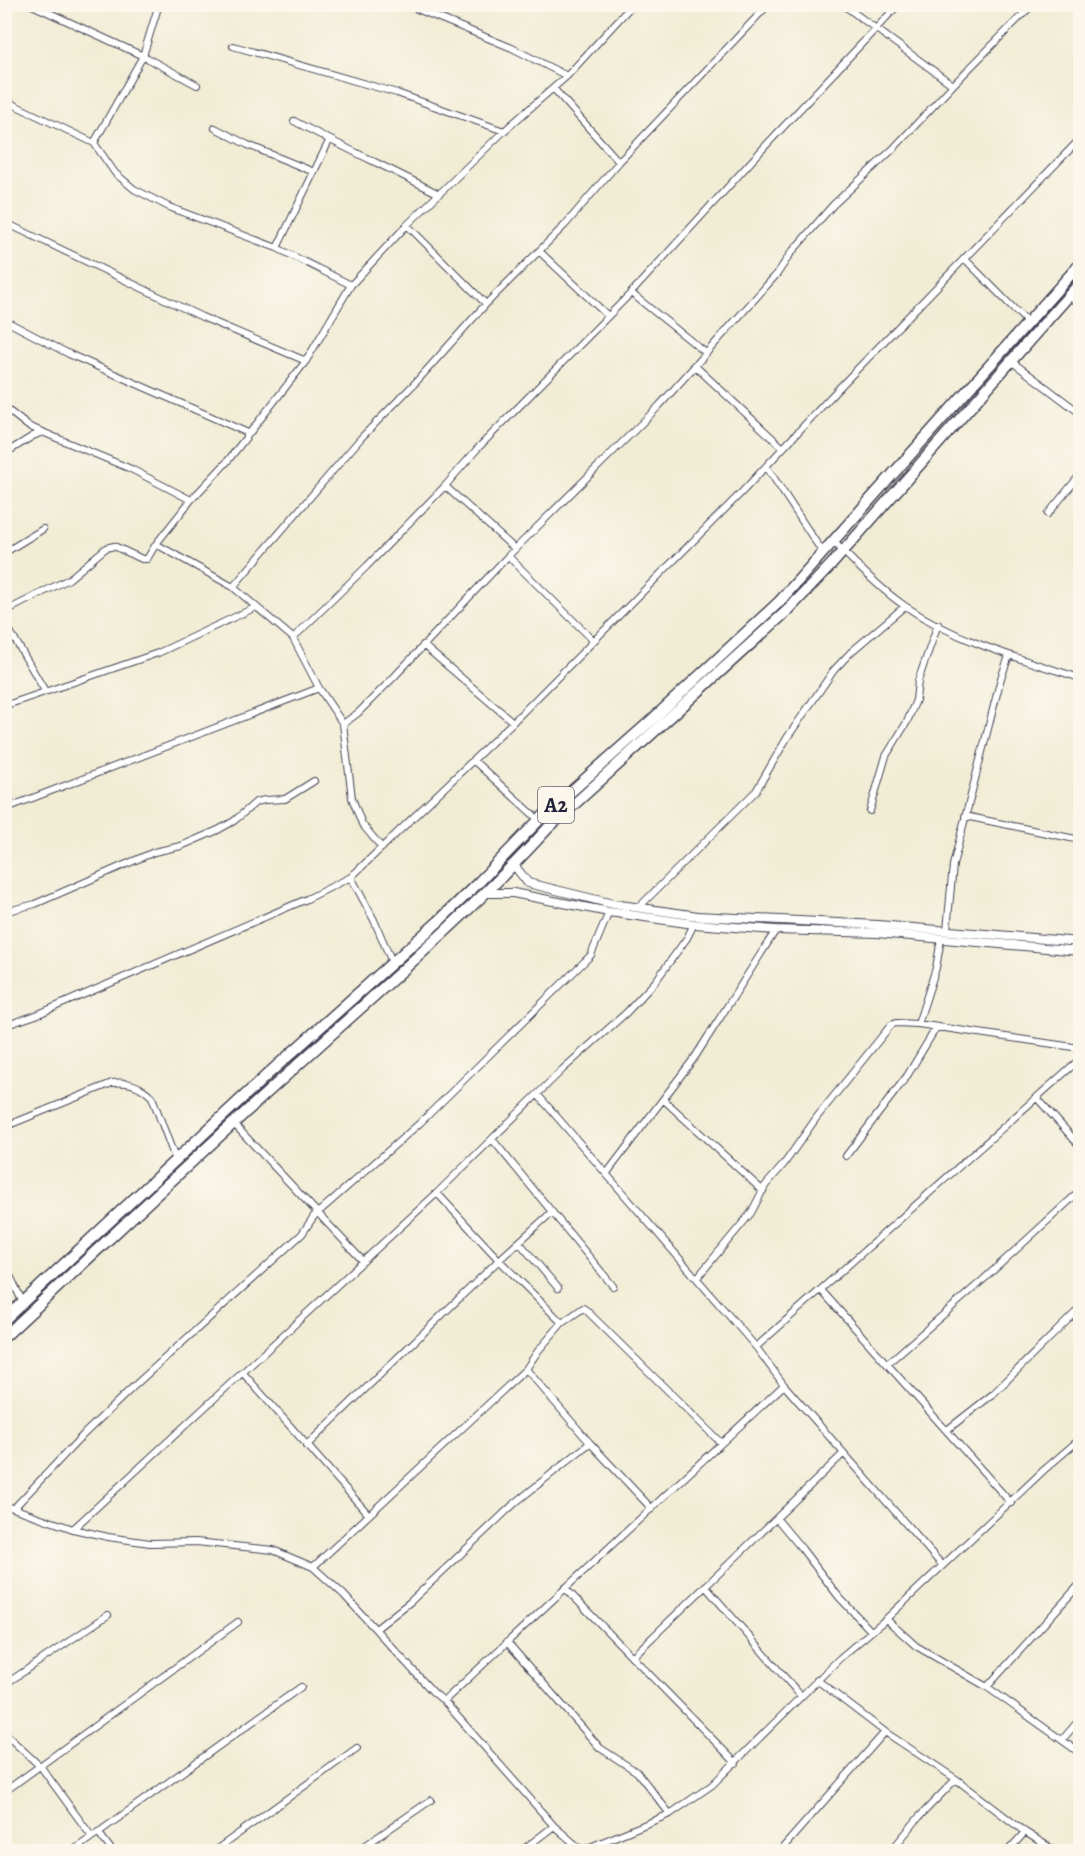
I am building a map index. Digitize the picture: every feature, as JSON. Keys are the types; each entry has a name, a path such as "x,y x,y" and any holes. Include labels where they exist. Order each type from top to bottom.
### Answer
{"highway":[{"name":"A2","path":"4,1320 479,882 539,820 654,718 779,602 1080,264"},
{"name":"A2","path":"4,1337 486,892 548,828 789,609 1080,283"},
{"path":"602,762 611,771"}],"street":[{"path":"30,4 143,56 197,85"},
{"path":"94,143 143,56 159,4"},
{"path":"405,4 512,48 567,76"},
{"path":"4,612 69,579 106,548 114,546 142,559 147,559 191,500 226,463 306,361 351,285 407,225 504,131 554,89 633,4"},
{"path":"233,587 361,438 416,382 486,304 565,225 619,162 769,4"},
{"path":"842,4 953,85"},
{"path":"293,638 367,566 445,486 478,448 631,293 899,4"},
{"path":"343,724 358,713 393,678 508,556 658,406 777,274 791,253 833,206 894,149 1033,4"},
{"path":"233,46 397,93 504,131"},
{"path":"554,89 619,162"},
{"path":"4,100 94,143 115,172 134,189 169,207 277,248 351,285"},
{"path":"294,121 329,141 381,164 439,194"},
{"path":"215,128 248,145 314,172"},
{"path":"4,1026 36,1015 351,877 513,722 766,466 1080,139"},
{"path":"277,248 329,141"},
{"path":"4,222 202,317 306,361"},
{"path":"407,225 486,304"},
{"path":"539,251 607,315"},
{"path":"964,258 1028,324"},
{"path":"631,293 706,353"},
{"path":"1069,296 1080,304"},
{"path":"4,320 69,354 248,433"},
{"path":"1011,361 1080,413"},
{"path":"694,365 783,447"},
{"path":"4,407 28,426 131,469 191,500"},
{"path":"4,454 44,432"},
{"path":"766,466 823,553"},
{"path":"1048,514 1080,475"},
{"path":"445,486 515,549"},
{"path":"4,553 43,529"},
{"path":"832,540 905,606 938,624 1009,656 1080,678"},
{"path":"156,544 233,587 293,638 319,688 343,724 352,798 362,824 382,848"},
{"path":"508,556 593,640"},
{"path":"639,907 756,790 787,738 834,670 851,652 905,606"},
{"path":"4,706 158,653 256,607"},
{"path":"4,621 45,691"},
{"path":"870,812 886,756 907,722 916,700 918,681 938,624"},
{"path":"423,645 513,722"},
{"path":"947,930 953,865 1001,678 1009,656"},
{"path":"4,809 319,688"},
{"path":"473,760 539,820"},
{"path":"4,912 35,904 154,852 181,846 218,830 256,802 285,799 314,781"},
{"path":"965,816 1080,840"},
{"path":"514,865 528,883 613,904 698,916 878,925 1080,942"},
{"path":"351,877 374,920 392,962"},
{"path":"486,892 513,893 609,912 694,924 776,930 877,933 1080,951"},
{"path":"14,1508 85,1433 302,1234 316,1214 429,1114 591,955 609,912"},
{"path":"73,1529 437,1193 562,1069 626,1013 655,982 687,938 694,924"},
{"path":"607,1173 695,1057 776,930"},
{"path":"918,1024 936,968 941,939"},
{"path":"697,1278 751,1213 763,1191 817,1117 891,1025 896,1023 918,1024 1080,1048"},
{"path":"846,1156 907,1076 936,1028"},
{"path":"756,1347 1080,1059"},
{"path":"4,1127 122,1081 136,1084 152,1096 176,1161"},
{"path":"538,1095 756,1347 784,1385 942,1565"},
{"path":"1037,1098 1080,1146"},
{"path":"664,1100 763,1191"},
{"path":"234,1124 316,1214 362,1260"},
{"path":"492,1139 613,1286"},
{"path":"887,1364 1080,1191"},
{"path":"437,1193 562,1323"},
{"path":"306,1446 552,1212"},
{"path":"519,1242 558,1288"},
{"path":"4,1263 23,1303"},
{"path":"821,1290 1011,1503"},
{"path":"313,1567 526,1369 562,1323 583,1308 721,1443"},
{"path":"947,1430 993,1394 1080,1308"},
{"path":"526,1369 590,1443 652,1509"},
{"path":"243,1373 369,1515"},
{"path":"444,1701 784,1385"},
{"path":"4,1504 73,1529 108,1537 150,1544 196,1542 273,1550 313,1567 344,1594 433,1692 444,1701 554,1826 583,1851 670,1814 712,1785 817,1680 1080,1439"},
{"path":"376,1628 410,1602 515,1503 590,1443"},
{"path":"632,1657 777,1520 844,1453"},
{"path":"777,1520 839,1597 872,1631"},
{"path":"987,1687 1080,1584"},
{"path":"705,1586 801,1696"},
{"path":"564,1588 736,1763"},
{"path":"4,1685 108,1615"},
{"path":"886,1619 916,1646 987,1687 1080,1754"},
{"path":"4,1792 238,1622"},
{"path":"507,1642 600,1748 637,1772 670,1814"},
{"path":"817,1680 885,1731 956,1779 1025,1832 1057,1851"},
{"path":"71,1851 301,1687"},
{"path":"1062,1740 1080,1719"},
{"path":"779,1851 885,1731"},
{"path":"4,1733 41,1767 95,1835 113,1851"},
{"path":"213,1851 357,1748"},
{"path":"890,1851 956,1779"},
{"path":"356,1851 431,1800"},
{"path":"520,1851 554,1826"},
{"path":"1007,1851 1025,1832"}]}
